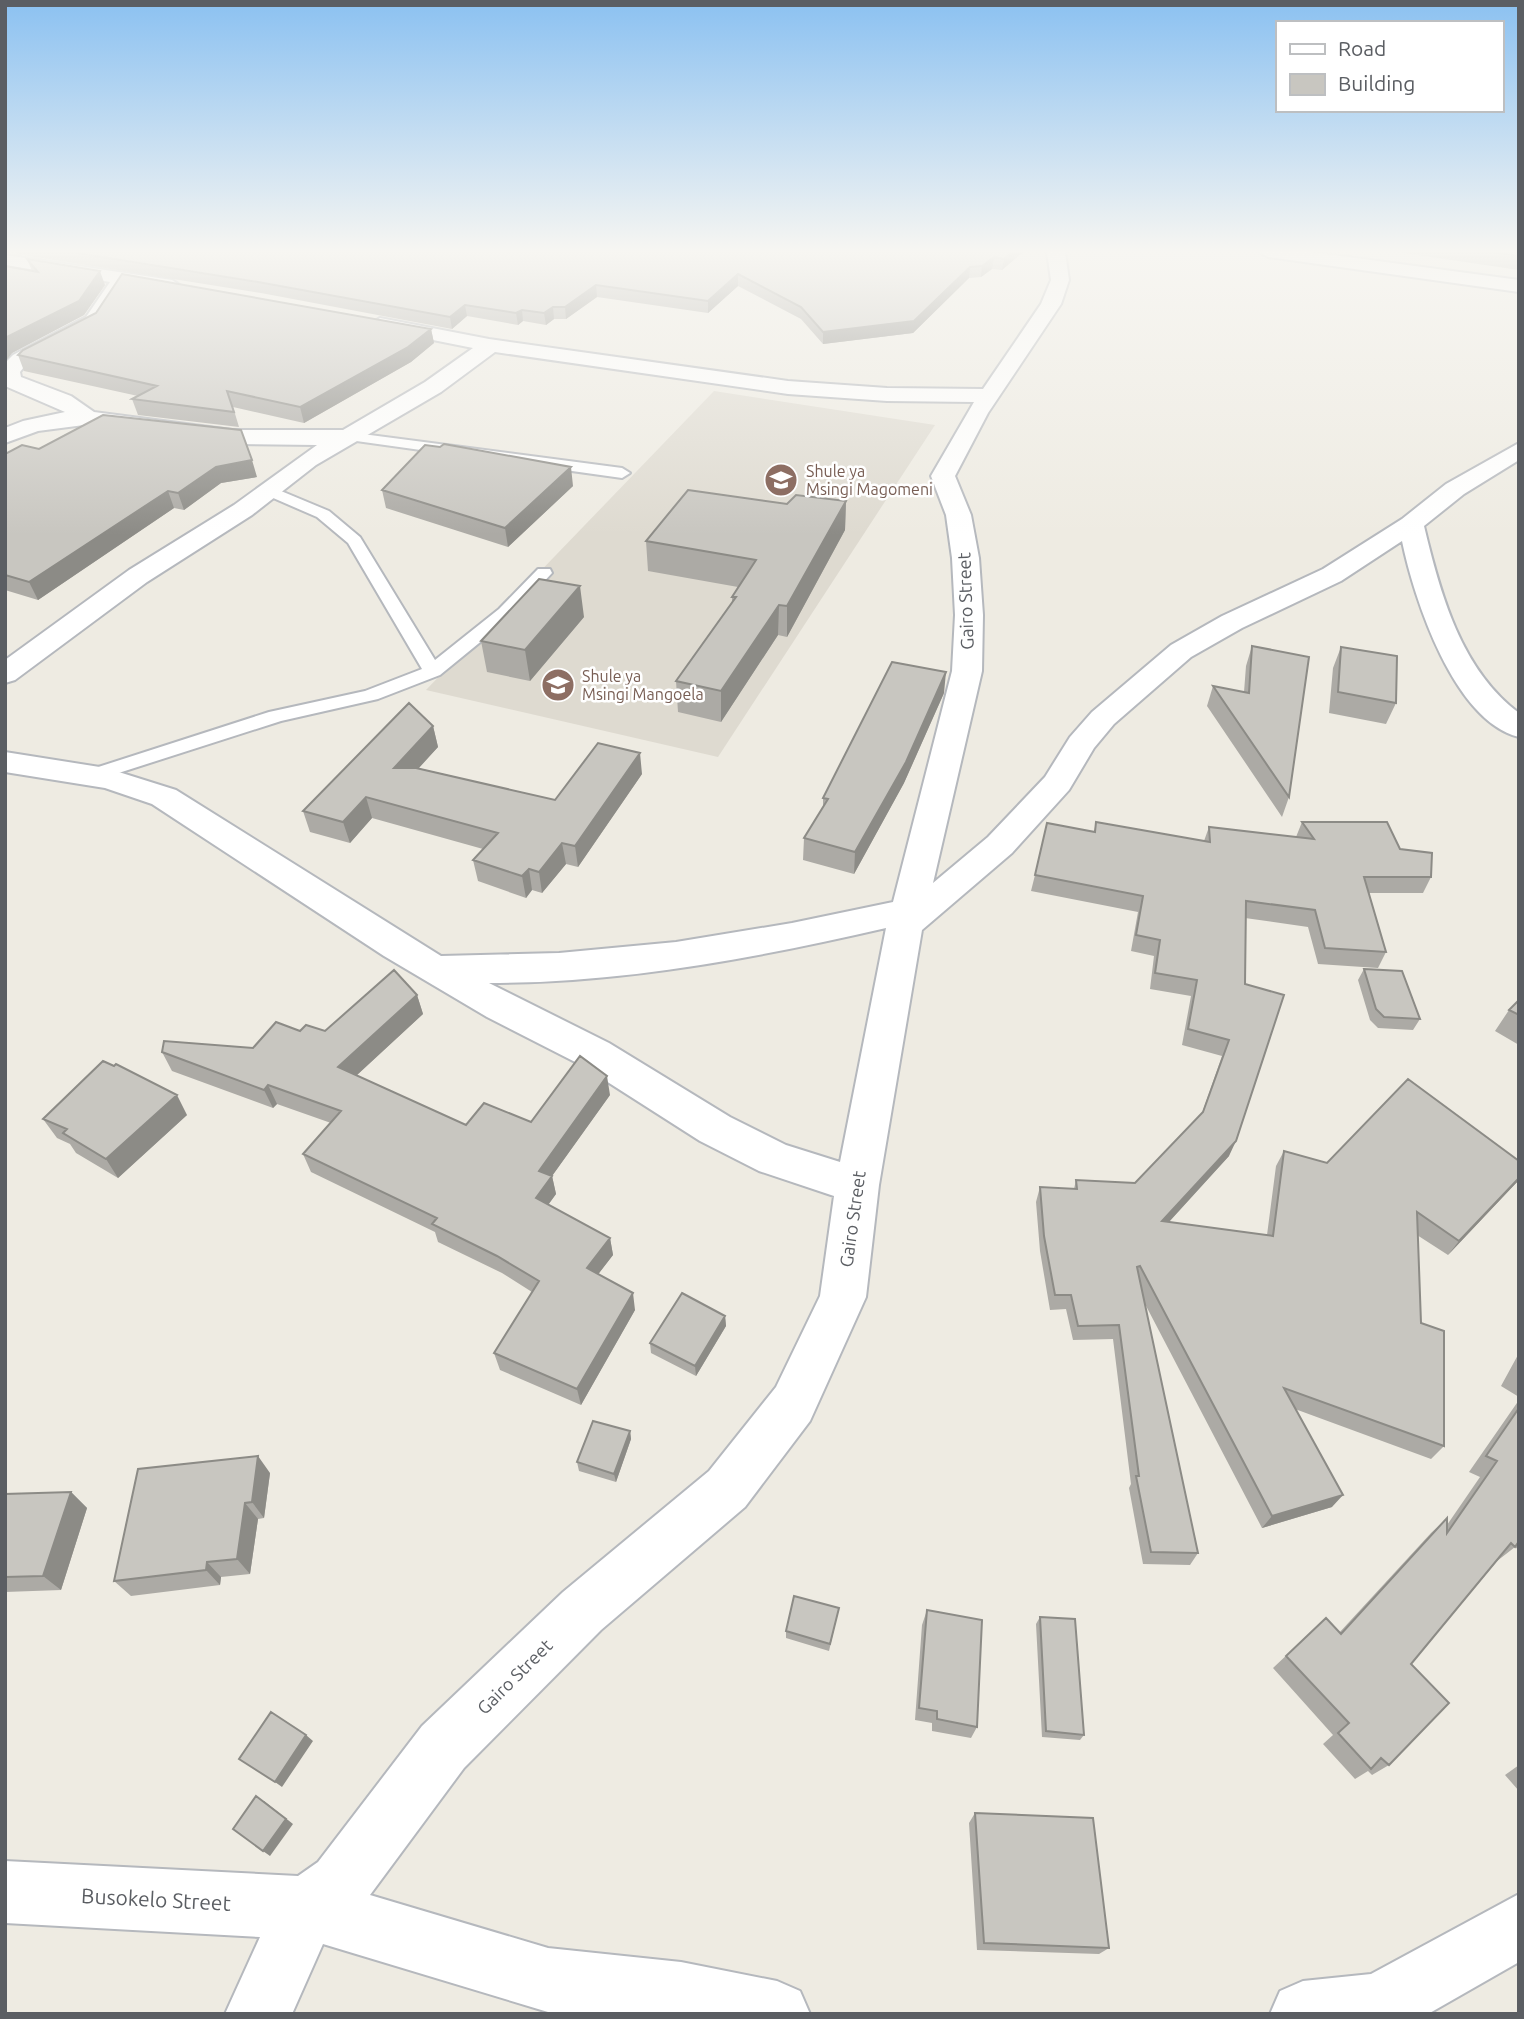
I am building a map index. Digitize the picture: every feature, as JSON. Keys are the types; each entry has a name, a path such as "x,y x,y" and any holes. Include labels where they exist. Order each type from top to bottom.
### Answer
{"street":[{"path":"44,346 20,359 9,371 12,381 63,401 86,416"},
{"path":"5,674 138,576 269,491 308,460 433,387 489,346"},
{"path":"499,346 811,392 875,397 989,395"},
{"name":"Gairo Street","path":"258,2014 307,1908 340,1884 443,1747 582,1611 727,1489 793,1404 843,1297 857,1185 906,918 967,671 970,633 960,518 943,476 989,395 1022,346"},
{"path":"5,436 38,423 86,416 239,438 290,440 347,436"},
{"path":"439,969 497,970 599,965 785,940 906,918 1000,845 1058,783 1081,744 1103,718 1153,673 1199,639 1322,580 1411,524 1455,489 1519,450"},
{"path":"1411,524 1420,569 1466,678 1507,721 1519,728"},
{"path":"5,762 96,774 145,788 194,814 347,917 501,1007 595,1054 715,1129 774,1159 857,1185"},
{"name":"Busokelo Street","path":"5,1892 307,1908 548,1980 681,1995 777,2014"},
{"path":"1303,2014 1378,2006 1519,1926"}],"lane":[{"path":"347,436 622,473"},
{"path":"269,491 323,514 354,540 433,671"},
{"path":"96,774 276,716 371,695 433,671 505,613 544,573"}],"shaded area":[{"path":"714,391 935,425 718,757 426,690"}],"building":[{"path":"30,346 409,346 300,407 227,391 234,412 132,399 157,386 18,355"},
{"path":"103,415 241,430 252,460 216,467 178,493 168,491 29,582 5,575 5,454 22,445 39,449"},
{"path":"444,444 571,467 505,528 382,490 425,445 440,447"},
{"path":"688,490 787,504 796,495 846,501 787,606 779,605 721,691 676,681 736,597 732,597 756,560 646,541"},
{"path":"539,579 580,586 525,650 481,641"},
{"path":"1252,646 1309,657 1289,797 1213,686 1249,693"},
{"path":"1341,647 1397,656 1396,703 1338,692"},
{"path":"892,662 946,672 906,762 855,852 804,838 828,799 823,798"},
{"path":"409,703 433,726 394,768 416,768 555,800 598,743 640,753 575,846 562,843 539,872 529,869 522,876 473,860 498,833 366,797 343,822 303,811"},
{"path":"1096,822 1210,842 1209,827 1314,839 1302,822 1387,822 1400,849 1432,853 1431,877 1364,877 1386,952 1325,948 1315,910 1246,901 1245,984 1284,995 1236,1141 1162,1221 1273,1236 1284,1151 1327,1163 1408,1079 1519,1161 1519,1178 1459,1241 1417,1212 1421,1323 1444,1331 1444,1446 1284,1388 1343,1495 1272,1516 1140,1266 1137,1267 1198,1553 1151,1552 1136,1476 1139,1476 1119,1325 1078,1326 1071,1295 1055,1295 1044,1236 1040,1187 1077,1189 1076,1180 1135,1183 1203,1112 1229,1040 1188,1029 1197,980 1155,973 1160,940 1136,935 1143,896 1035,875 1047,823 1095,832"},
{"path":"1364,969 1402,971 1420,1019 1384,1017 1376,1009"},
{"path":"394,970 417,995 338,1067 466,1125 484,1103 531,1122 580,1056 607,1076 539,1171 552,1176 536,1198 610,1238 587,1268 633,1293 577,1389 494,1353 539,1281 497,1256 432,1224 437,1218 303,1154 341,1111 268,1085 264,1090 162,1052 164,1041 253,1048 276,1022 300,1031 306,1025 325,1031"},
{"path":"1519,1000 1519,1015 1509,1010"},
{"path":"103,1061 114,1066 116,1064 177,1095 106,1159 63,1133 67,1129 43,1119"},
{"path":"682,1293 725,1316 695,1366 650,1343"},
{"path":"1519,1408 1519,1541 1515,1547 1511,1543 1411,1664 1449,1703 1389,1765 1381,1758 1371,1769 1338,1733 1349,1723 1286,1656 1326,1618 1341,1634 1447,1518 1447,1533 1497,1461 1486,1456"},
{"path":"593,1421 630,1431 614,1474 577,1462"},
{"path":"258,1456 252,1502 245,1503 237,1559 207,1562 206,1570 114,1581 138,1469"},
{"path":"71,1492 43,1576 5,1577 5,1494"},
{"path":"794,1596 839,1608 830,1644 786,1631"},
{"path":"927,1610 982,1620 977,1727 937,1719 937,1711 919,1708"},
{"path":"1040,1617 1075,1619 1084,1735 1046,1731"},
{"path":"271,1712 306,1735 275,1782 239,1759"},
{"path":"256,1796 286,1819 263,1851 233,1829"},
{"path":"975,1813 1093,1818 1109,1948 984,1943"}],"place":[{"name":"Shule ya Msingi Magomeni","path":"781,480"},
{"name":"Shule ya Msingi Mangoela","path":"558,685"}]}
